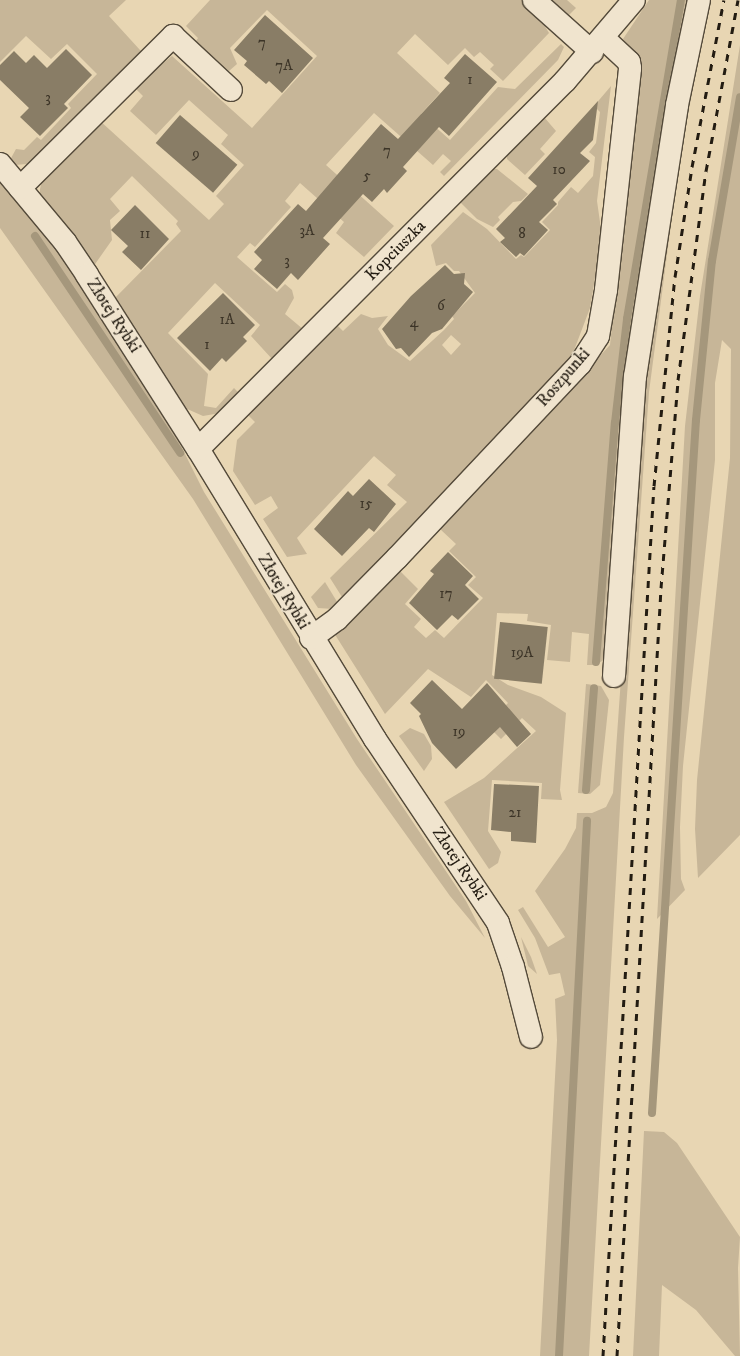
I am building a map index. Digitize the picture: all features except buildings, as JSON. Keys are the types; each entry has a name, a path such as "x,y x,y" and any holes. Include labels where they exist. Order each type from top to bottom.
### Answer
{"street":[{"name":"Roszpunki","path":"311,638 337,619 397,558 580,364 598,336 606,290 630,68 629,62 598,45 534,0"},
{"name":"Kopciuszka","path":"198,449 598,45 634,0"},
{"path":"614,676 635,378 677,105 699,0"},
{"path":"20,188 173,36 231,90"},
{"name":"Złotej Rybki","path":"0,164 65,242 198,449 311,638 498,923 513,967 530,1038"}],"shaded area":[{"path":"0,0 126,0 109,16 140,50 145,52 40,158 27,164 14,165 10,160 16,149 24,150 37,137 41,140 71,108 68,104 97,74 67,44 51,59 26,36 0,62"},
{"path":"210,0 522,0 538,15 549,33 503,81 490,69 494,65 480,52 474,57 465,48 448,65 415,34 397,53 440,93 421,114 450,140 498,87 515,89 561,44 564,47 558,60 444,176 440,172 451,161 443,154 433,165 374,113 326,165 394,226 364,257 336,233 344,222 300,183 285,201 291,207 255,247 250,243 237,257 277,292 285,284 292,290 294,298 285,314 304,330 273,360 251,336 260,325 215,283 168,333 208,374 204,406 216,408 234,388 240,394 220,413 203,416 185,408 114,299 181,231 176,224 178,221 132,176 110,199 120,211 110,220 112,240 93,267 40,196 40,189 42,181 99,120 209,220 224,204 216,196 244,165 221,144 228,135 189,100 156,135 130,111 143,96 136,89 128,96 125,94 172,56 252,128 317,56 267,10 230,48 237,64 229,71 196,41 198,38 186,26"},
{"path":"547,0 567,0 576,8 569,15 564,15"},
{"path":"649,0 692,0 608,657 596,665 587,665 589,634 572,632 570,662 547,660 551,625 527,621 528,614 497,613 492,675 508,685 541,697 566,713 560,790 562,800 541,799 542,783 492,780 488,831 501,852 498,863 489,869 444,802 484,778 536,731 522,718 501,739 487,725 508,703 486,680 471,697 428,669 385,714 334,633 398,569 418,589 405,604 421,619 414,627 426,638 435,630 444,638 483,598 468,585 476,577 449,551 456,544 440,529 610,345 639,59 623,39"},
{"path":"704,0 710,0 680,156 649,392 624,737 589,1356 540,1356 557,1040 555,999 565,995 560,973 549,975 535,938 518,910 523,907 548,947 565,937 535,891 565,849 576,828 577,813 592,813 606,807 613,793 643,362"},
{"path":"740,45 740,835 698,878 695,829 697,780 730,458 731,349 722,340 715,383 715,460 683,766 680,827 681,879 685,890 657,919 685,426 700,296"},
{"path":"611,86 597,201 602,236 590,308 570,361 342,597 330,578 407,502 387,485 396,475 374,456 297,538 307,554 287,557 263,519 278,508 271,496 255,505 233,471 237,440 255,422 248,415 338,326 343,331 361,314 372,318 388,316 378,329 388,345 410,361 444,330 454,319 452,316 475,293 459,271 454,271 446,263 436,266 431,245 463,212 487,229 516,259 521,255 524,257 550,230 542,222 558,205 558,202 571,187 578,193 593,176 595,157 589,152 596,143 600,112 594,106","holes":["451,335 461,344 451,355 442,345"]},
{"path":"544,117 556,131 540,149 545,154 525,175 507,159 507,154"},
{"path":"491,169 497,169 528,194 521,201 513,202 498,217 500,220 493,227 477,219 460,202"},
{"path":"0,179 56,246 165,414 204,492 357,739 466,901 485,938 450,896 356,765 193,499 0,228"},
{"path":"325,582 339,605 333,609 318,608 311,597"},
{"path":"586,684 601,686 609,700 600,785 590,794 578,793"},
{"path":"410,728 424,734 431,746 432,759 424,771 399,736"},
{"path":"521,937 531,957 537,974 528,966"},
{"path":"644,1131 664,1132 677,1143 740,1237 738,1268 740,1356 735,1356 696,1310 662,1285 659,1356 633,1356"}],"waterway":[{"path":"596,662 615,423 627,319 681,0"},
{"path":"652,1113 696,420 712,261 740,97"},
{"path":"35,236 180,453"},
{"path":"586,790 594,688"},
{"path":"559,1356 587,821"}],"railway":[{"path":"603,1356 654,486 675,277 692,167 724,0"},
{"path":"617,1356 661,588 678,380 706,171 738,0"}]}
